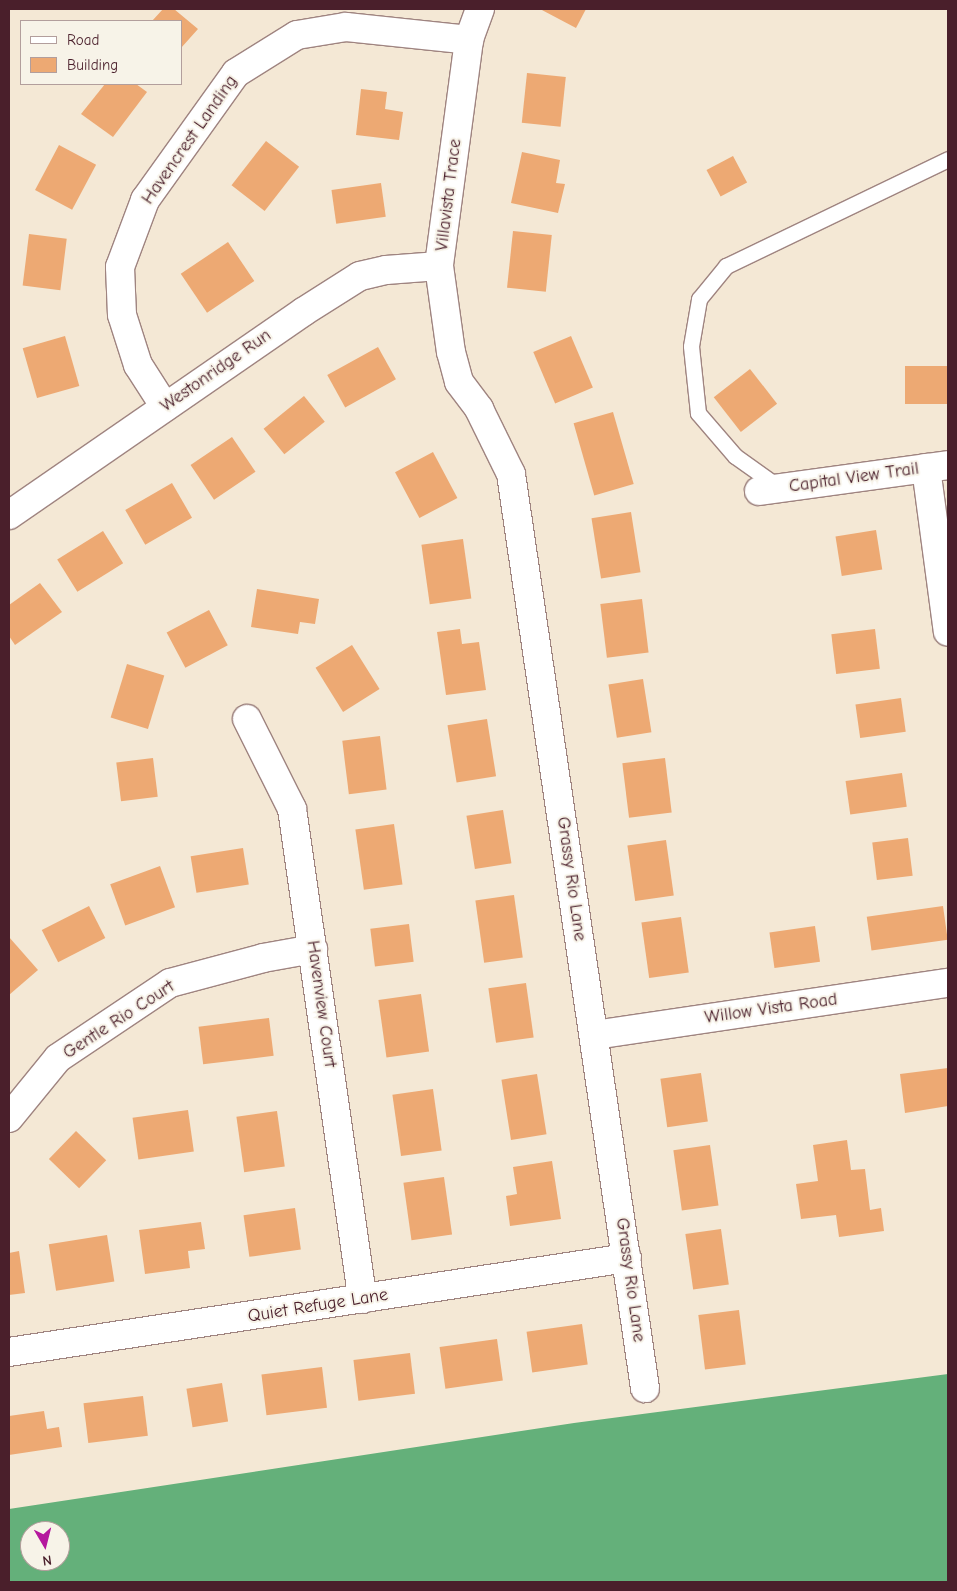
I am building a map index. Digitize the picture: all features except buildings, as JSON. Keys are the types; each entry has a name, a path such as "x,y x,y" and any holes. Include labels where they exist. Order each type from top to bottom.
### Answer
{"street":[{"name":"Villavista Trace","path":"459,382 451,352 439,266 469,40 480,9"},
{"name":"Havencrest Landing","path":"165,407 138,365 135,357 122,314 120,267 145,200 236,73 297,35 346,27 469,40"},
{"name":"Westonridge Run","path":"9,515 303,312 360,276 386,270 439,266"},
{"name":"Grassy Rio Lane","path":"459,382 479,410 511,474 645,1388"},
{"name":"Capital View Trail","path":"769,489 937,467"},
{"path":"937,467 948,632"},
{"name":"Havenview Court","path":"247,719 292,809 363,1299"},
{"name":"Gentle Rio Court","path":"9,1118 58,1058 170,983 263,958 313,949"},
{"name":"Willow Vista Road","path":"594,1035 948,982"},
{"name":"Quiet Refuge Lane","path":"9,1352 627,1258"}],"lane":[{"path":"769,489 735,456 698,413 691,346 699,299 726,266 948,159"}],"green space":[{"path":"948,1374 948,1582 9,1582 9,1509 574,1423"}]}
